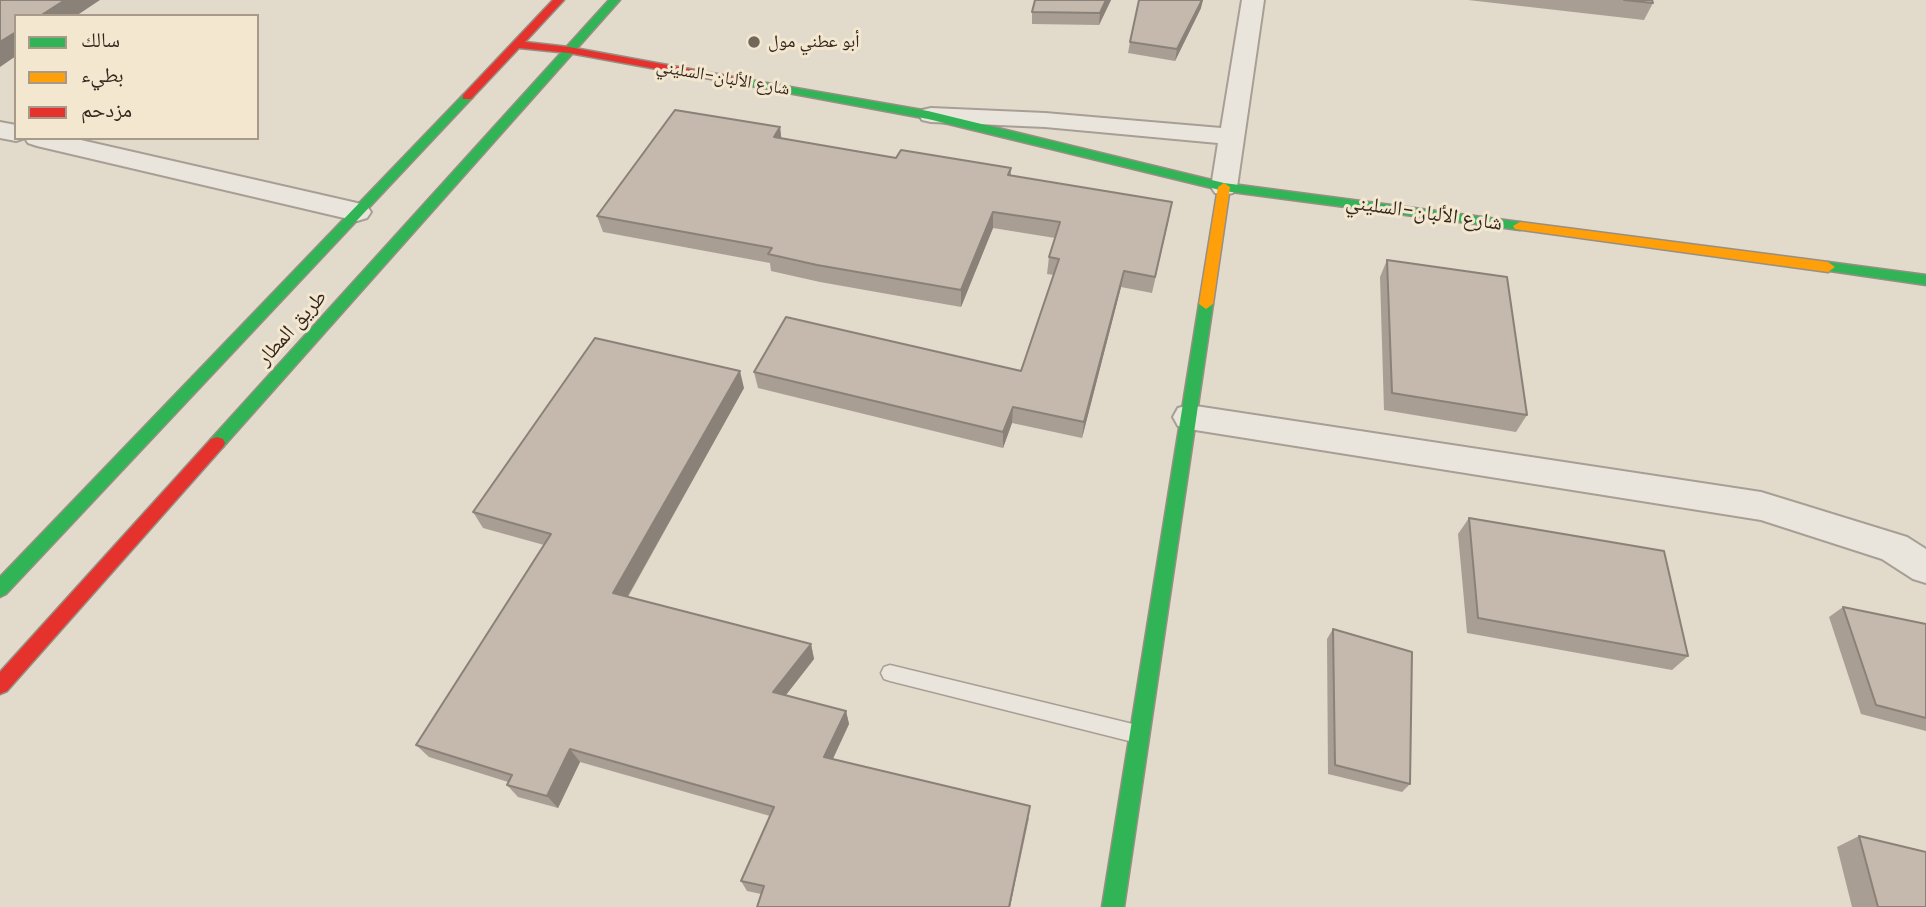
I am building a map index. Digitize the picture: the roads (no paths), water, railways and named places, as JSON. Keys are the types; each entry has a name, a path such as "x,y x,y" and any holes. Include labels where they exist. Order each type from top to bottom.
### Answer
{"main road":[{"name":"طريق المطار","path":"0,589 559,0"},
{"name":"طريق المطار","path":"0,685 615,0"},
{"name":"شارع الألبان-السليني","path":"518,45 569,50 928,115 1224,187 1926,280"},
{"path":"1113,907 1224,187"}],"street":[{"path":"1224,187 1253,0"},
{"name":"شارع الألبان-السليني","path":"928,115 1045,120 1232,137"},
{"path":"46,140 357,212"},
{"path":"1189,416 1761,506 1894,548 1926,568"}],"lane":[{"path":"890,673 1140,735"}],"place":[{"name":"أبو عطني مول","path":"754,42"}]}
